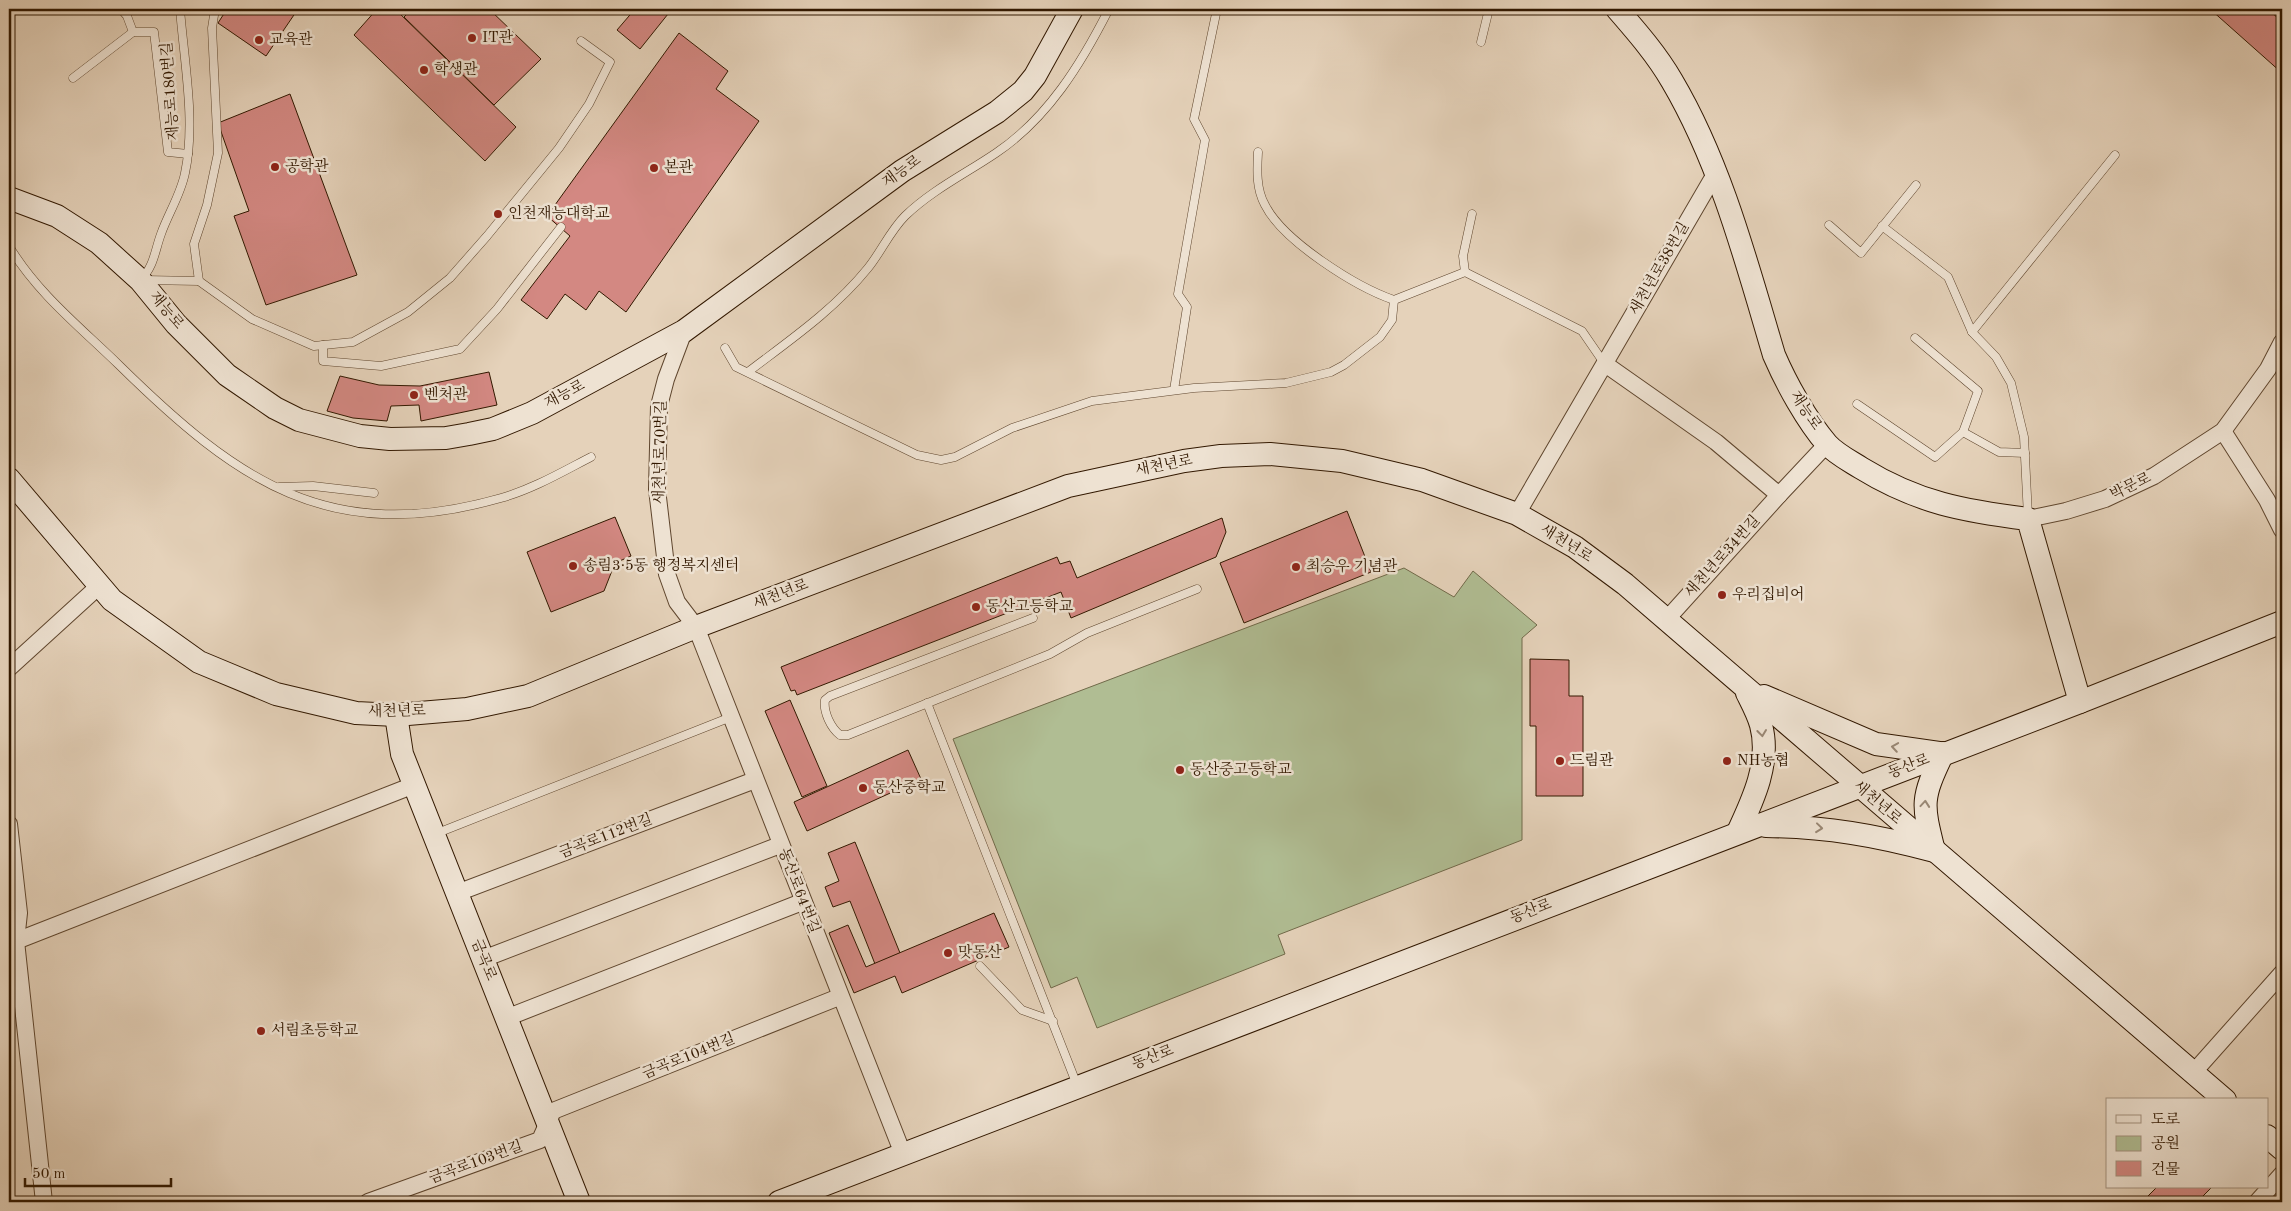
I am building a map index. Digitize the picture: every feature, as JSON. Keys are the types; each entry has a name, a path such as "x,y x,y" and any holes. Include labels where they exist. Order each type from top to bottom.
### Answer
{"street":[{"name":"재능로","path":"9,198 39,208 75,226 99,242 140,280 202,352 227,375 253,394 299,420 327,429 367,436 418,439 446,438 493,429 532,413 684,331 902,171 1010,102 1035,76 1072,9"},
{"name":"재능로","path":"1617,9 1647,44 1672,81 1693,121 1732,216 1774,355 1783,377 1828,444 1870,473 1922,499 1974,512 2028,518"},
{"name":"새천년로38번길","path":"1517,514 1715,174"},
{"name":"새천년로70번길","path":"684,331 666,379 659,406 658,489 667,574 678,602 696,627"},
{"path":"2282,342 2268,368 2223,431 2267,500 2282,530"},
{"path":"1605,364 1716,442 1779,494"},
{"name":"박문로","path":"2028,518 2066,511 2105,499 2154,476 2223,431"},
{"name":"새천년로34번길","path":"1667,619 1779,494 1828,444"},
{"name":"새천년로","path":"9,480 112,600 154,632 199,662 237,680 315,705 356,713 396,715 467,709 528,696 696,627 1068,486 1184,461 1221,456 1270,454 1342,461 1422,480 1517,514 1574,547 1667,619 1857,786 2222,1098"},
{"path":"2028,518 2080,702"},
{"path":"9,668 99,586"},
{"name":"동산로","path":"779,1202 1745,829 2080,702 2282,622"},
{"name":"동산로64번길","path":"696,627 839,997 903,1154"},
{"path":"1745,688 1876,744 1943,753 1927,785 1924,810 1934,852 1848,831 1807,827 1745,829 1763,762 1761,725 1745,688"},
{"name":"금곡로","path":"396,715 402,754 579,1202"},
{"name":"금곡로112번길","path":"457,893 755,780"},
{"path":"12,941 414,785"},
{"path":"9,824 19,913 12,941 44,1202"},
{"path":"483,959 780,845"},
{"path":"506,1018 802,902"},
{"path":"2194,1073 2282,973"},
{"name":"금곡로104번길","path":"548,1125 553,1111 839,997"},
{"name":"금곡로103번길","path":"368,1202 540,1140 548,1125"},
{"path":"2257,1202 2282,1174"}],"lane":[{"path":"121,9 127,16 133,32"},
{"name":"재능로180번길","path":"140,280 150,271 157,244 185,176 189,125 180,9"},
{"path":"199,281 194,244 207,205 218,153 212,28 215,9"},
{"path":"748,372 823,316 868,268 904,217 932,194 997,152 1030,126 1059,93 1089,47 1109,9"},
{"path":"1174,390 1187,307 1178,294 1205,140 1194,119 1217,9"},
{"path":"1481,42 1489,9"},
{"path":"73,78 133,32 154,32 168,152 188,154"},
{"path":"140,280 199,281 252,319 314,346 353,342 408,312 450,278 488,236 559,148 589,104 610,62 581,41"},
{"path":"1258,152 1257,178 1264,204 1277,225 1359,285 1394,300 1465,272 1582,331 1605,364"},
{"path":"1972,332 2115,155"},
{"path":"1829,225 1861,253 1916,184"},
{"path":"1465,272 1463,256 1472,214"},
{"path":"1882,226 1948,277 1972,332 1996,357 2011,383 2024,438 2028,518"},
{"path":"323,345 323,361 381,366 460,349 497,309 561,227"},
{"path":"9,246 23,270 45,294 179,422 241,470 276,488 337,509 365,514 407,514 454,508 502,498 536,485 591,457"},
{"path":"725,348 736,367 917,455 942,460 968,452 1012,428 1092,401 1174,390 1286,383 1330,372 1344,365 1380,337 1392,320 1394,300"},
{"path":"1857,404 1935,457 1963,432 1978,390 1915,338"},
{"path":"1963,432 1999,452 2025,454"},
{"path":"276,488 313,486 374,493"},
{"path":"1033,618 830,696 824,700 824,707 835,731 840,735 848,735 1050,654 1087,633 1197,589"},
{"path":"927,703 1078,1087"},
{"path":"434,834 730,716"},
{"path":"980,966 1022,1010 1053,1021"}],"green space":[{"path":"1404,568 1454,597 1473,571 1537,625 1522,638 1522,840 1278,935 1285,954 1097,1028 1077,977 1051,988 953,739"}],"building":[{"name":"교육관","path":"227,9 298,9 266,56 218,23"},
{"name":"학생관","path":"377,9 395,9 516,127 485,161 354,35"},
{"name":"IT관","path":"412,9 489,9 541,59 494,105 404,17"},
{"path":"635,9 672,9 640,49 617,30"},
{"path":"2210,9 2268,9 2282,22 2282,73"},
{"name":"본관","path":"679,33 728,71 716,89 759,121 626,312 599,291 586,310 565,294 547,319 521,300 570,236 547,216"},
{"name":"공학관","path":"290,94 357,275 266,305 234,216 249,211 218,123"},
{"name":"벤처관","path":"489,372 497,405 421,421 419,405 391,406 387,421 353,418 327,411 340,376 379,385 420,386"},
{"name":"최승우 기념관","path":"1347,511 1371,572 1244,623 1220,563"},
{"name":"송림3·5동 행정복지센터","path":"615,517 631,556 615,563 604,591 551,612 527,552"},
{"name":"동산고등학교","path":"1222,518 1226,532 1216,557 1071,618 1061,592 797,695 795,690 791,691 781,667 1057,557 1060,564 1070,561 1077,578"},
{"name":"드림관","path":"1530,659 1569,660 1569,696 1583,696 1583,796 1536,796 1536,726 1530,726"},
{"path":"790,700 827,786 802,797 765,711"},
{"name":"동산중학교","path":"908,750 921,779 807,831 794,802"},
{"path":"855,842 900,953 875,964 850,901 833,907 825,887 839,881 828,853"},
{"name":"맛동산","path":"994,913 1009,947 902,993 895,976 854,993 829,933 848,925 866,967"},
{"path":"2156,1188 2211,1188 2197,1202 2154,1202 2148,1196"}],"place":[{"name":"IT관","path":"472,38"},
{"name":"교육관","path":"259,40"},
{"name":"학생관","path":"424,70"},
{"name":"공학관","path":"275,167"},
{"name":"본관","path":"654,168"},
{"name":"인천재능대학교","path":"498,214"},
{"name":"벤처관","path":"414,395"},
{"name":"송림3·5동 행정복지센터","path":"573,566"},
{"name":"최승우 기념관","path":"1296,567"},
{"name":"우리집비어","path":"1722,595"},
{"name":"동산고등학교","path":"976,607"},
{"name":"드림관","path":"1560,761"},
{"name":"NH농협","path":"1727,761"},
{"name":"동산중고등학교","path":"1180,770"},
{"name":"동산중학교","path":"863,788"},
{"name":"맛동산","path":"948,953"},
{"name":"서림초등학교","path":"261,1031"}]}
